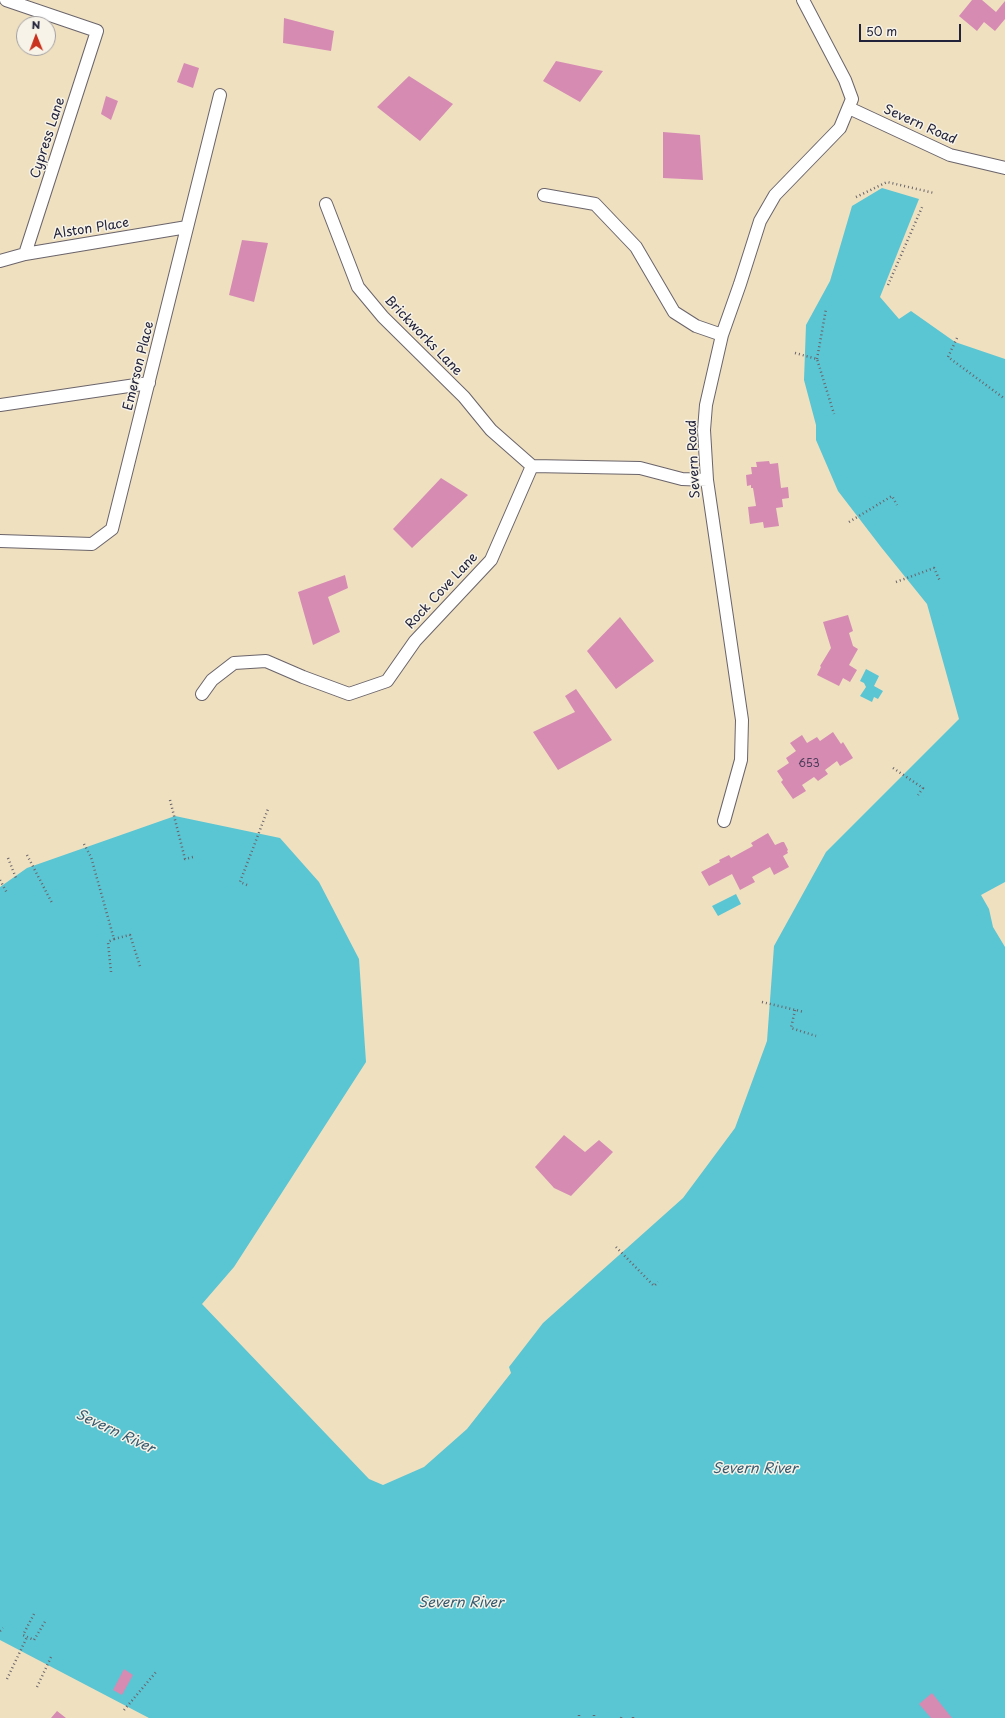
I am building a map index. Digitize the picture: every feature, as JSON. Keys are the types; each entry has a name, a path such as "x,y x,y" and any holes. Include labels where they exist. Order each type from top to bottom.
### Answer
{"street":[{"name":"Cypress Lane","path":"6,0 97,31 25,254"},
{"name":"Severn Road","path":"724,820 741,760 742,720 707,480 704,430 706,405 722,335 760,221 775,194 840,128 852,99 845,80 803,0"},
{"name":"Emerson Place","path":"0,541 92,544 112,529 220,95"},
{"name":"Severn Road","path":"849,108 950,155 1005,168"},
{"path":"544,195 595,204 636,247 674,312 696,326 722,335"},
{"name":"Brickworks Lane","path":"326,204 358,288 383,317 464,397 491,430 532,466"},
{"name":"Alston Place","path":"0,261 25,254 187,227"},
{"path":"0,406 149,383"},
{"path":"532,466 640,468 682,479 707,480"},
{"name":"Rock Cove Lane","path":"202,694 212,680 234,663 266,661 303,677 350,694 387,680 415,641 491,560 532,466"}],"path":[{"path":"856,197 887,182 934,193"},
{"path":"888,285 923,205"},
{"path":"826,309 817,359 834,414"},
{"path":"957,338 948,357 1005,399"},
{"path":"795,353 817,359"},
{"path":"848,522 892,496 897,504"},
{"path":"896,582 934,568 940,581"},
{"path":"892,768 923,788 918,795"},
{"path":"170,800 185,859 192,857"},
{"path":"247,885 240,882 268,809"},
{"path":"84,844 91,857 114,939"},
{"path":"27,855 52,903"},
{"path":"8,858 16,878"},
{"path":"0,880 7,893"},
{"path":"111,972 108,942 130,935 140,966"},
{"path":"762,1002 804,1012"},
{"path":"795,1010 791,1028 816,1036"},
{"path":"616,1247 654,1286 658,1282"},
{"path":"34,1614 23,1635 34,1640 46,1620"},
{"path":"0,1631 3,1628"},
{"path":"7,1679 27,1637"},
{"path":"37,1687 52,1655"},
{"path":"124,1710 156,1672"}],"water":[{"name":"Severn River","path":"882,188 919,199 880,297 899,319 911,311 955,342 1005,359 1005,882 981,895 989,909 993,927 1005,947 1005,1718 149,1718 0,1640 0,887 27,868 175,816 280,838 319,882 359,959 366,1062 234,1267 202,1304 369,1479 383,1485 424,1467 467,1429 511,1373 509,1367 543,1323 683,1198 735,1128 767,1041 774,946 826,852 959,719 927,604 838,491 816,440 816,425 804,380 806,325 830,281 852,206"},
{"path":"866,669 879,676 874,686 883,691 878,699 874,697 872,702 860,696 866,687 864,683 860,681"},
{"path":"736,894 741,904 718,916 712,906"}],"building":[{"path":"972,0 982,0 996,12 1005,1 1005,19 995,31 984,22 977,31 959,16"},
{"path":"284,18 334,31 331,51 283,43"},
{"path":"556,61 603,71 580,102 543,81"},
{"path":"184,63 199,68 193,88 177,82"},
{"path":"409,76 453,104 420,141 377,107"},
{"path":"106,96 118,101 111,120 101,114"},
{"path":"663,132 700,135 703,180 663,178"},
{"path":"242,240 268,243 254,302 229,295"},
{"path":"769,461 770,464 778,463 781,488 788,487 789,498 782,499 783,507 776,508 779,526 764,528 763,522 750,524 748,507 756,506 753,488 751,488 751,485 747,486 746,475 752,474 751,467 757,467 756,462"},
{"path":"441,478 468,495 412,548 393,529"},
{"path":"345,575 348,588 328,597 340,632 313,645 298,592"},
{"path":"848,615 853,631 849,633 853,646 858,649 849,665 857,670 850,682 843,678 839,686 817,675 821,667 820,666 831,648 823,622"},
{"path":"620,617 654,661 616,689 587,651"},
{"path":"576,689 612,740 558,770 533,732 575,712 565,696"},
{"path":"833,732 841,744 843,742 853,758 840,766 837,761 825,770 828,774 818,781 814,777 802,785 806,791 793,799 781,782 783,780 777,771 789,763 786,758 796,751 790,743 802,735 807,743 817,737 820,741"},
{"path":"768,833 775,845 784,842 788,853 783,856 789,867 774,875 770,867 752,877 755,882 740,890 732,874 709,886 701,872 720,862 719,860 729,855 731,858 753,846 751,843"},
{"path":"564,1135 585,1152 599,1140 613,1152 571,1196 554,1188 535,1167"},
{"path":"124,1669 133,1675 122,1695 113,1690"},
{"path":"932,1693 952,1718 931,1718 919,1704"},
{"path":"57,1711 66,1718 51,1718"}]}
